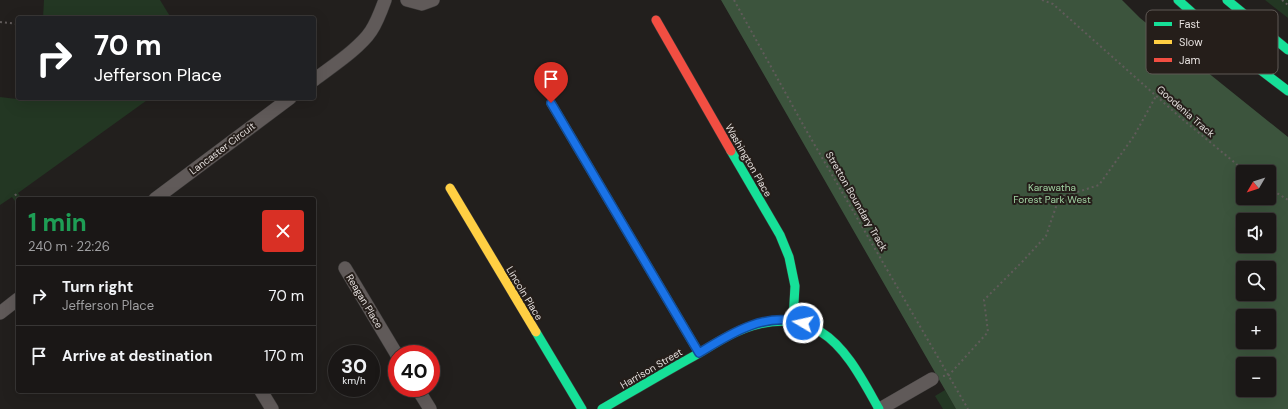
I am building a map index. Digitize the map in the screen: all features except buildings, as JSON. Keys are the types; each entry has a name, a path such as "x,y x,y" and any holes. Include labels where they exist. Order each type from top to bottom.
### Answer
{"main road":[{"path":"1178,0 1189,10"},
{"path":"1227,0 1239,10"},
{"name":"Washington Place","path":"656,20 780,235 792,265 795,283 793,320"},
{"path":"1278,42 1288,50"},
{"path":"1267,74 1288,90"},
{"path":"551,103 699,353"},
{"name":"Lincoln Place","path":"450,188 582,409"},
{"name":"Harrison Street","path":"602,409 730,335 752,325 772,321 793,320 812,327 828,337 843,351 880,409"}],"street":[{"path":"316,78 349,53 370,33 378,19 385,0"},
{"path":"407,0 422,4 433,0"},
{"name":"Lancaster Circuit","path":"158,197 287,100"},
{"name":"Reagan Place","path":"345,268 391,345"},
{"path":"0,313 16,301"},
{"path":"880,409 932,378"},
{"path":"262,393 272,409"},
{"path":"423,397 430,409"}],"path":[{"name":"Stretton Boundary Track","path":"734,0 806,130 968,409"},
{"name":"Goodenia Track","path":"1042,0 1053,4 1156,96 1238,165"},
{"path":"1282,0 1288,5"},
{"path":"0,22 16,24"},
{"path":"949,375 988,332 984,300 1046,236 1059,198 1099,185 1134,136 1156,96"},
{"path":"1276,192 1288,200"}],"green space":[{"path":"44,0 160,0 170,16 43,16"},
{"name":"Karawatha Forest Park West","path":"721,0 1122,0 1146,23 1146,74 1210,74 1288,137 1288,409 956,409"},
{"path":"1265,0 1288,0 1288,18"},
{"path":"0,97 16,100 147,100 18,193 21,197 16,197 16,202 12,197 0,205"},
{"path":"945,390 956,409 943,409 935,396"}],"traffic: fast":[{"path":"1178,0 1189,10"},
{"path":"1227,0 1239,10"},
{"path":"1278,42 1288,50"},
{"path":"1266,74 1288,91"},
{"path":"551,103 699,353"},
{"path":"731,151 780,235 789,257 795,286 793,320"},
{"path":"602,409 734,333 750,326 775,321 806,325 821,332 830,339 847,357 861,377 879,409"},
{"path":"536,332 582,409"}],"traffic: slow":[{"path":"450,188 536,332"}],"traffic: jam":[{"path":"656,20 731,151"}],"route":[{"path":"551,103 699,353 730,335 752,325 782,320 793,320 803,323"}]}
